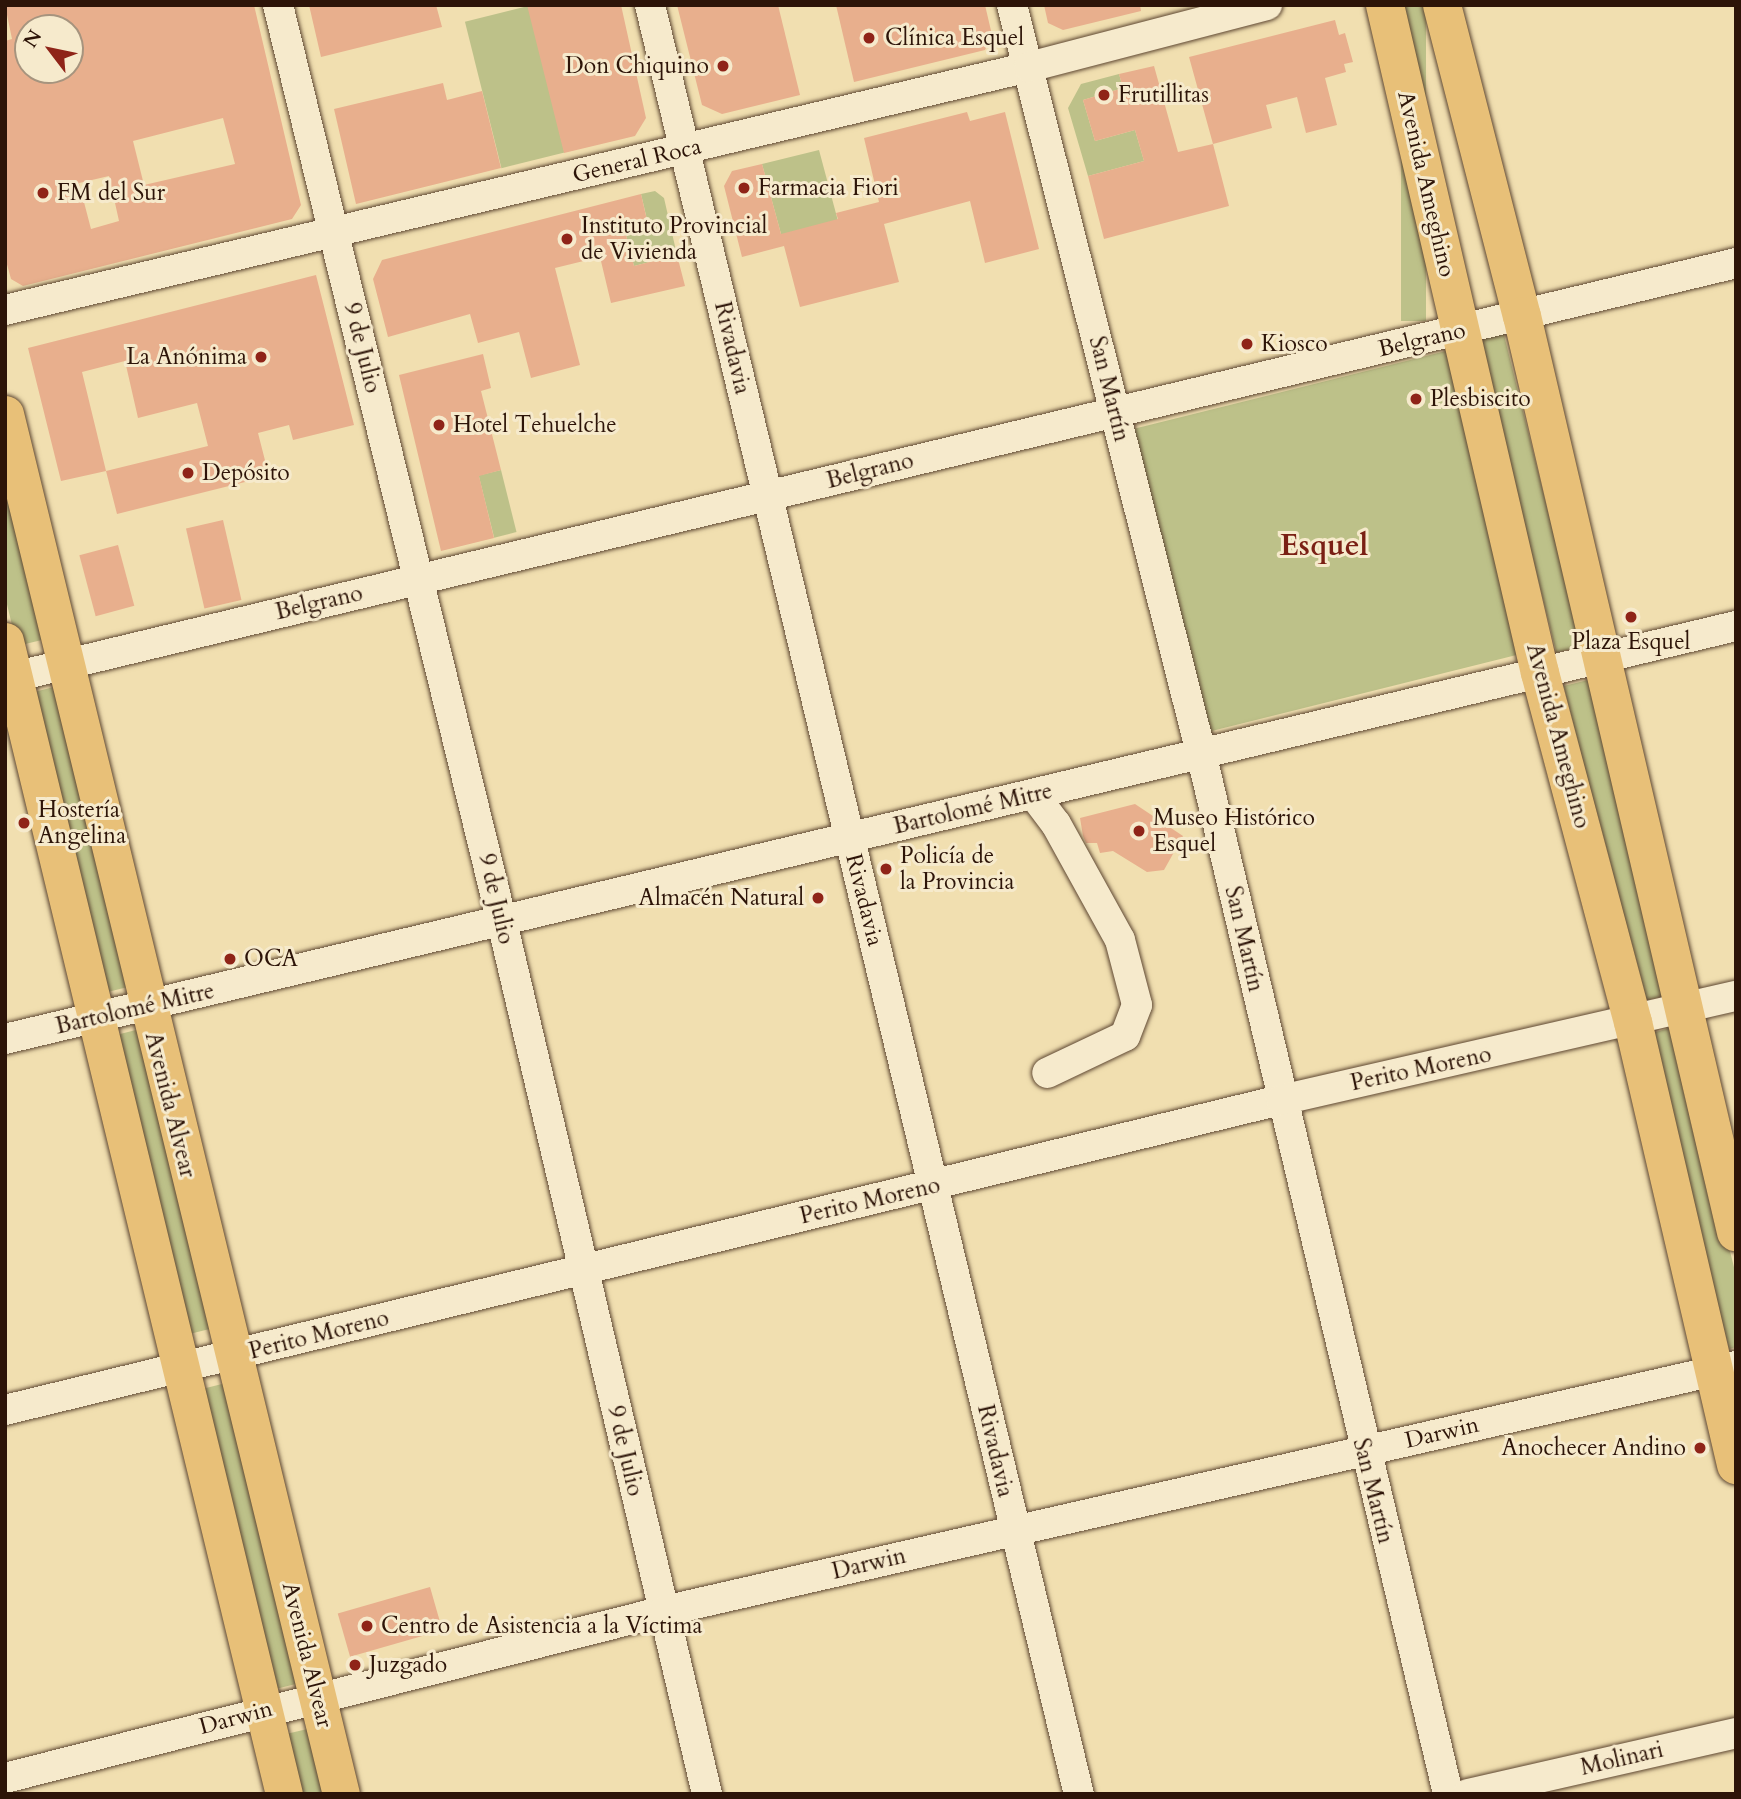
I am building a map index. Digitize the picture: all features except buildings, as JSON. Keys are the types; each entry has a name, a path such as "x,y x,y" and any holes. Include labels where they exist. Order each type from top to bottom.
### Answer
{"highway":[{"name":"Avenida Ameghino","path":"1385,5 1541,673 1724,1369 1736,1465"},
{"path":"1442,5 1522,316 1736,1232"}],"main road":[{"name":"Avenida Alvear","path":"5,414 67,663 146,1007 341,1794"},
{"path":"5,641 10,678 183,1368 284,1794"}],"street":[{"name":"9 de Julio","path":"278,5 502,922 707,1794"},
{"name":"Rivadavia","path":"650,5 934,1186 1013,1531 1079,1794"},
{"name":"San Martín","path":"1012,5 1202,757 1363,1450 1448,1794"},
{"name":"General Roca","path":"5,310 1029,68 1267,5"},
{"name":"Belgrano","path":"10,678 1736,263"},
{"name":"Bartolomé Mitre","path":"5,1039 848,837 1202,757 1736,626"},
{"path":"1034,795 1056,824 1120,940 1137,1005 1125,1036 1047,1073"},
{"name":"Perito Moreno","path":"5,1410 1281,1100 1633,1022 1736,996"},
{"name":"Darwin","path":"5,1778 664,1611 1724,1369"},
{"name":"Molinari","path":"1468,1794 1736,1733"}],"green space":[{"path":"1401,5 1426,5 1426,321 1401,321"},
{"path":"528,6 565,153 501,168 465,22"},
{"path":"1119,74 1123,88 1083,100 1095,141 1135,130 1144,161 1088,176 1068,108 1081,84"},
{"path":"819,150 857,292 781,234 762,164"},
{"path":"655,191 664,198 677,255 634,266 626,235 649,228 641,194"},
{"path":"1503,331 1582,646 1556,653 1478,337"},
{"path":"1446,351 1521,654 1194,735 1119,433"},
{"path":"5,452 50,638 17,646 5,596"},
{"path":"501,470 516,532 494,538 479,476"},
{"path":"1588,680 1667,995 1642,1001 1564,686"},
{"path":"62,685 137,985 104,993 29,693"},
{"path":"1673,1027 1736,1275 1736,1347 1729,1349 1649,1034"},
{"path":"144,1028 219,1327 186,1335 111,1036"},
{"path":"230,1382 305,1682 271,1690 196,1390"},
{"path":"316,1727 331,1794 297,1794 283,1735"}],"place":[{"name":"Clínica Esquel","path":"869,38"},
{"name":"Don Chiquino","path":"723,66"},
{"name":"Frutillitas","path":"1104,95"},
{"name":"Farmacia Fiori","path":"744,188"},
{"name":"FM del Sur","path":"43,193"},
{"name":"Instituto Provincial de Vivienda","path":"567,239"},
{"name":"Kiosco","path":"1247,344"},
{"name":"La Anónima","path":"261,357"},
{"name":"Plesbiscito","path":"1416,399"},
{"name":"Hotel Tehuelche","path":"439,425"},
{"name":"Depósito","path":"188,473"},
{"name":"Plaza Esquel","path":"1631,617"},
{"name":"Hostería Angelina","path":"24,823"},
{"name":"Museo Histórico Esquel","path":"1139,831"},
{"name":"Policía de la Provincia","path":"886,869"},
{"name":"Almacén Natural","path":"818,898"},
{"name":"OCA","path":"230,959"},
{"name":"Anochecer Andino","path":"1700,1448"},
{"name":"Centro de Asistencia a la Víctima","path":"367,1626"},
{"name":"Juzgado","path":"355,1665"}],"district":[{"name":"Esquel","path":"1324,546"}]}
